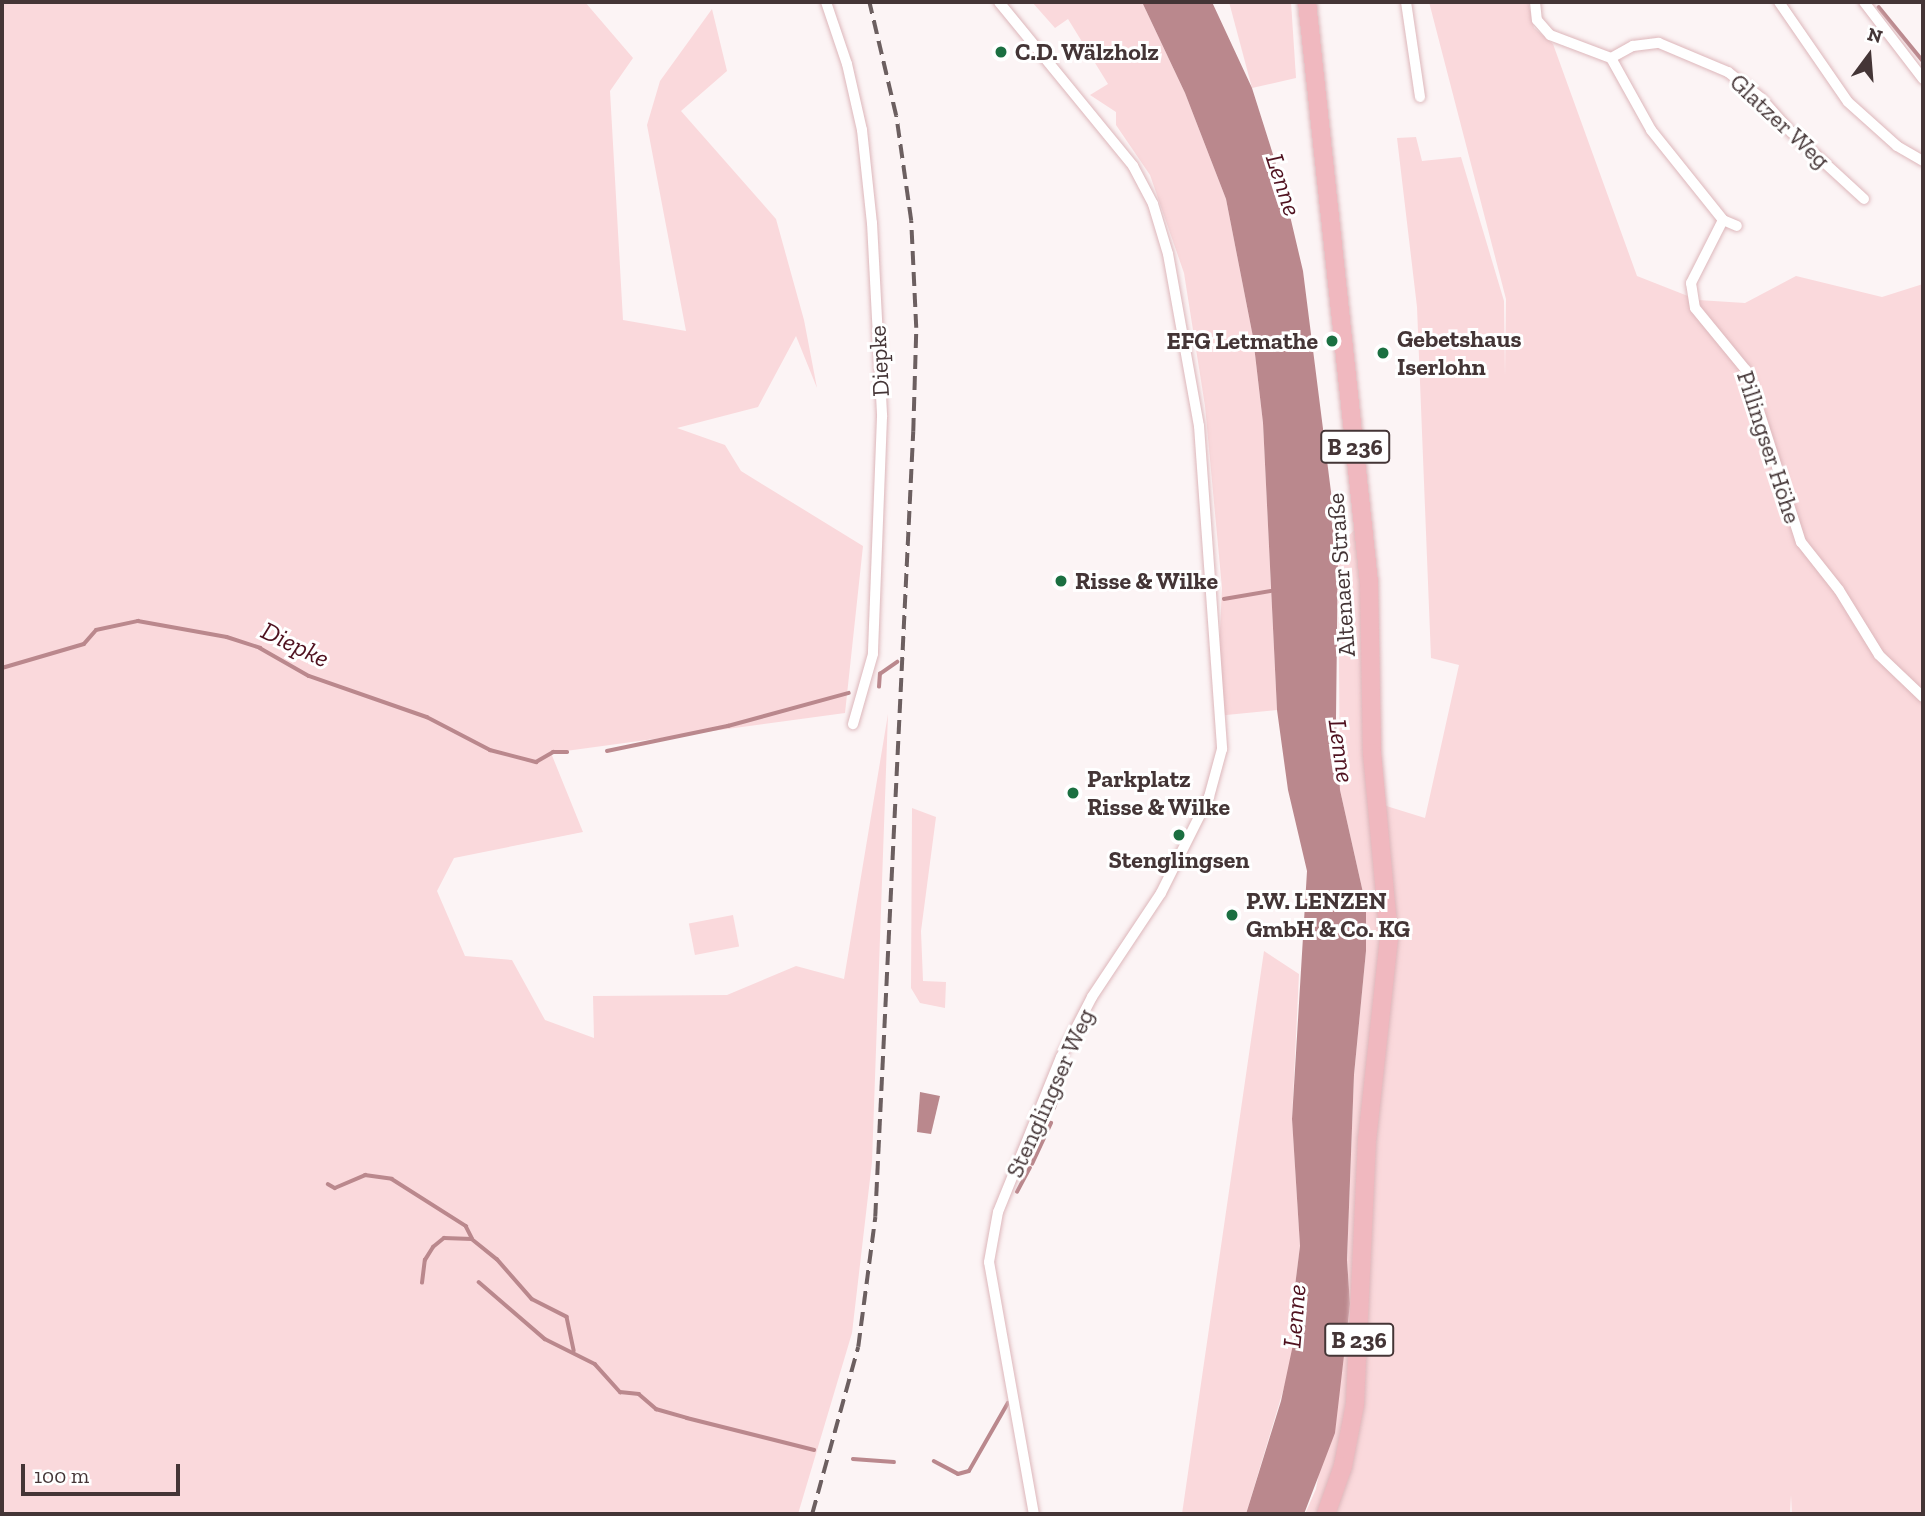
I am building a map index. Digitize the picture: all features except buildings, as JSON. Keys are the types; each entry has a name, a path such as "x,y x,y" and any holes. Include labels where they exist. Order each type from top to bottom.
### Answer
{"main road":[{"name":"Altenaer Straße","path":"1307,2 1369,582 1372,753 1387,894 1388,978 1367,1139 1355,1404 1343,1466 1326,1514"}],"street":[{"name":"Diepke","path":"826,2 847,64 862,131 872,223 882,417 873,654 869,679 853,724"},
{"name":"Stenglingser Weg","path":"999,2 1133,166 1153,204 1168,254 1199,426 1222,749 1209,797 1161,893 1092,997 1061,1056 998,1212 989,1262 1034,1514"},
{"path":"1406,2 1420,97"},
{"path":"1535,2 1537,20 1550,35 1611,58 1651,130 1723,220 1737,226"},
{"path":"1779,2 1849,102 1898,146 1923,162"},
{"path":"1864,2 1923,79"},
{"name":"Glatzer Weg","path":"1611,58 1633,46 1659,43 1728,72 1761,97 1864,199"},
{"name":"Pillingser Höhe","path":"1723,220 1690,283 1695,308 1738,357 1749,378 1801,542 1839,590 1879,655 1923,697"}],"shaded area":[{"path":"2,2 585,2 633,58 610,91 623,320 686,331 647,125 660,81 712,9 727,71 681,111 776,219 804,320 817,388 796,336 758,407 677,428 725,445 741,471 863,546 845,713 551,753 583,832 454,858 437,891 465,956 512,960 545,1020 594,1038 593,996 727,995 796,966 844,979 888,714 872,1162 852,1333 798,1514 2,1514"},
{"path":"1032,2 1142,2 1185,93 1226,199 1253,337 1263,423 1277,710 1216,716 1222,588 1205,406 1184,273 1150,175 1116,125 1116,112 1090,95 1108,84 1068,19 1055,28"},
{"path":"1229,2 1291,2 1296,78 1252,88"},
{"path":"1429,2 1528,2 1534,28 1553,44 1637,276 1698,300 1745,303 1796,276 1882,297 1923,284 1923,1514 1792,1514 1791,1495 1790,1514 1305,1514 1316,1489 1350,1304 1347,1260 1354,1075 1366,951 1366,906 1340,790 1338,547 1357,527 1363,593 1367,800 1425,818 1459,665 1431,658 1417,307 1397,138 1416,137 1422,161 1461,157 1504,301 1505,376 1506,299"},
{"path":"912,808 936,817 921,931 923,981 946,982 945,1008 920,1003 911,988"},
{"path":"733,915 739,946 695,955 689,924"},
{"path":"1264,951 1299,974 1292,1119 1300,1246 1292,1310 1292,1361 1246,1514 1182,1514"}],"water":[{"name":"Lenne","path":"1142,2 1212,2 1252,88 1283,186 1303,271 1338,547 1336,718 1340,790 1366,906 1366,951 1354,1075 1347,1260 1350,1304 1335,1433 1304,1514 1246,1514 1281,1401 1295,1335 1292,1310 1300,1246 1292,1119 1307,871 1288,790 1277,710 1263,423 1253,337 1226,199 1185,93"},
{"path":"920,1092 940,1096 931,1134 917,1132"}],"waterway":[{"path":"1879,7 1923,61"},
{"name":"Diepke","path":"1224,599 1276,590"},
{"name":"Diepke","path":"2,668 84,644 96,630 138,621 227,637 260,648 309,676 427,717 490,750 536,762 553,752 567,752"},
{"name":"Diepke","path":"879,687 880,674 897,662"},
{"name":"Diepke","path":"607,751 728,726 849,693"},
{"path":"1054,1108 1064,1077"},
{"path":"1032,1164 1051,1123"},
{"path":"1017,1192 1030,1168"},
{"path":"328,1184 335,1188 365,1175 392,1179 466,1226 472,1238"},
{"path":"422,1283 425,1260 433,1247 444,1238 472,1239 497,1259 532,1299 567,1317 574,1350"},
{"path":"479,1282 545,1339 595,1364 620,1392 639,1394 656,1409 814,1450"},
{"path":"934,1461 958,1474 969,1471 1008,1403"},
{"path":"853,1459 894,1462"}],"railway":[{"path":"812,1514 858,1347 875,1217 913,432 916,328 911,221 896,116 869,2"}],"place":[{"name":"C.D. Wälzholz","path":"1001,52"},
{"name":"EFG Letmathe","path":"1332,341"},
{"name":"Gebetshaus Iserlohn","path":"1383,353"},
{"name":"Risse & Wilke","path":"1061,581"},
{"name":"Parkplatz Risse & Wilke","path":"1073,793"},
{"name":"Stenglingsen","path":"1179,835"},
{"name":"P.W. LENZEN GmbH & Co. KG","path":"1232,915"}]}
